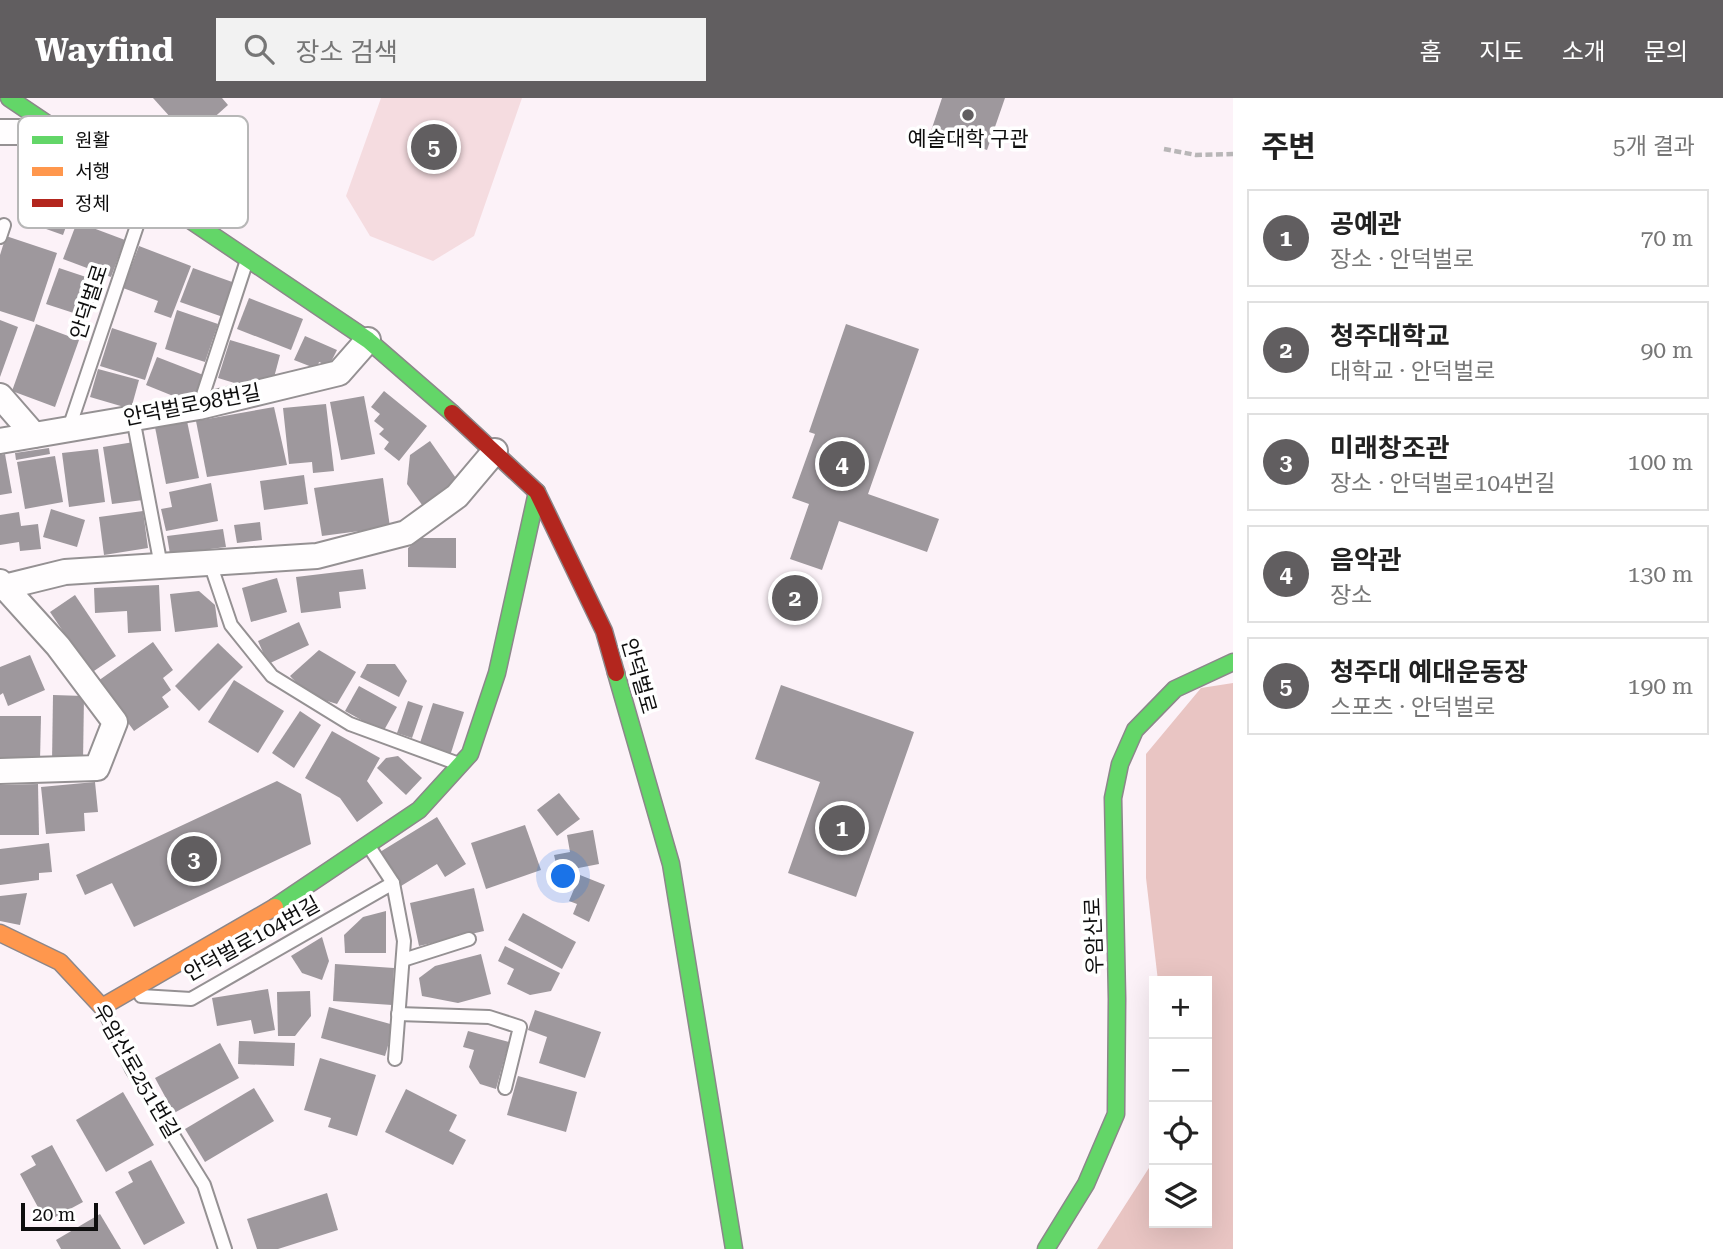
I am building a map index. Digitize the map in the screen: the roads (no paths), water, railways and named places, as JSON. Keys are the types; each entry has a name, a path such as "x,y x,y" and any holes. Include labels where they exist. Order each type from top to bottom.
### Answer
{"street":[{"name":"안덕벌로","path":"9,98 35,116"},
{"path":"0,132 18,132"},
{"name":"안덕벌로","path":"205,228 368,340 495,451 537,492 604,631 671,864 733,1249"},
{"name":"안덕벌로98번길","path":"0,441 199,407 338,373 368,340"},
{"path":"0,396 34,435"},
{"path":"1,586 65,572 317,556 406,533 457,496 495,451"},
{"name":"안덕벌로104번길","path":"102,1007 271,910 419,810 470,754 497,673 537,492"},
{"path":"0,771 97,768 115,722 58,646 1,586"},
{"name":"우암산로","path":"1046,1249 1086,1184 1116,1114 1113,798 1120,764 1135,730 1175,689 1233,662"},
{"name":"우암산로251번길","path":"0,933 60,962 102,1007"}],"lane":[{"name":"안덕벌로","path":"69,428 136,228"},
{"path":"199,407 248,257"},
{"path":"133,418 161,566"},
{"path":"209,563 231,625 272,676 350,724 460,765"},
{"path":"368,845 393,883 404,941 395,1059"},
{"name":"안덕벌로104번길","path":"123,994 191,999 393,883"},
{"path":"403,960 469,939"},
{"name":"우암산로251번길","path":"102,1007 132,1069 204,1185 225,1249"},
{"path":"398,1014 489,1017 520,1027 505,1088"}],"place":[{"name":"예술대학 구관","path":"968,115"},
{"name":"청주대 예대운동장","path":"434,147"},
{"name":"음악관","path":"842,464"},
{"name":"청주대학교","path":"795,598"},
{"name":"공예관","path":"842,828"},
{"name":"미래창조관","path":"194,859"}]}
